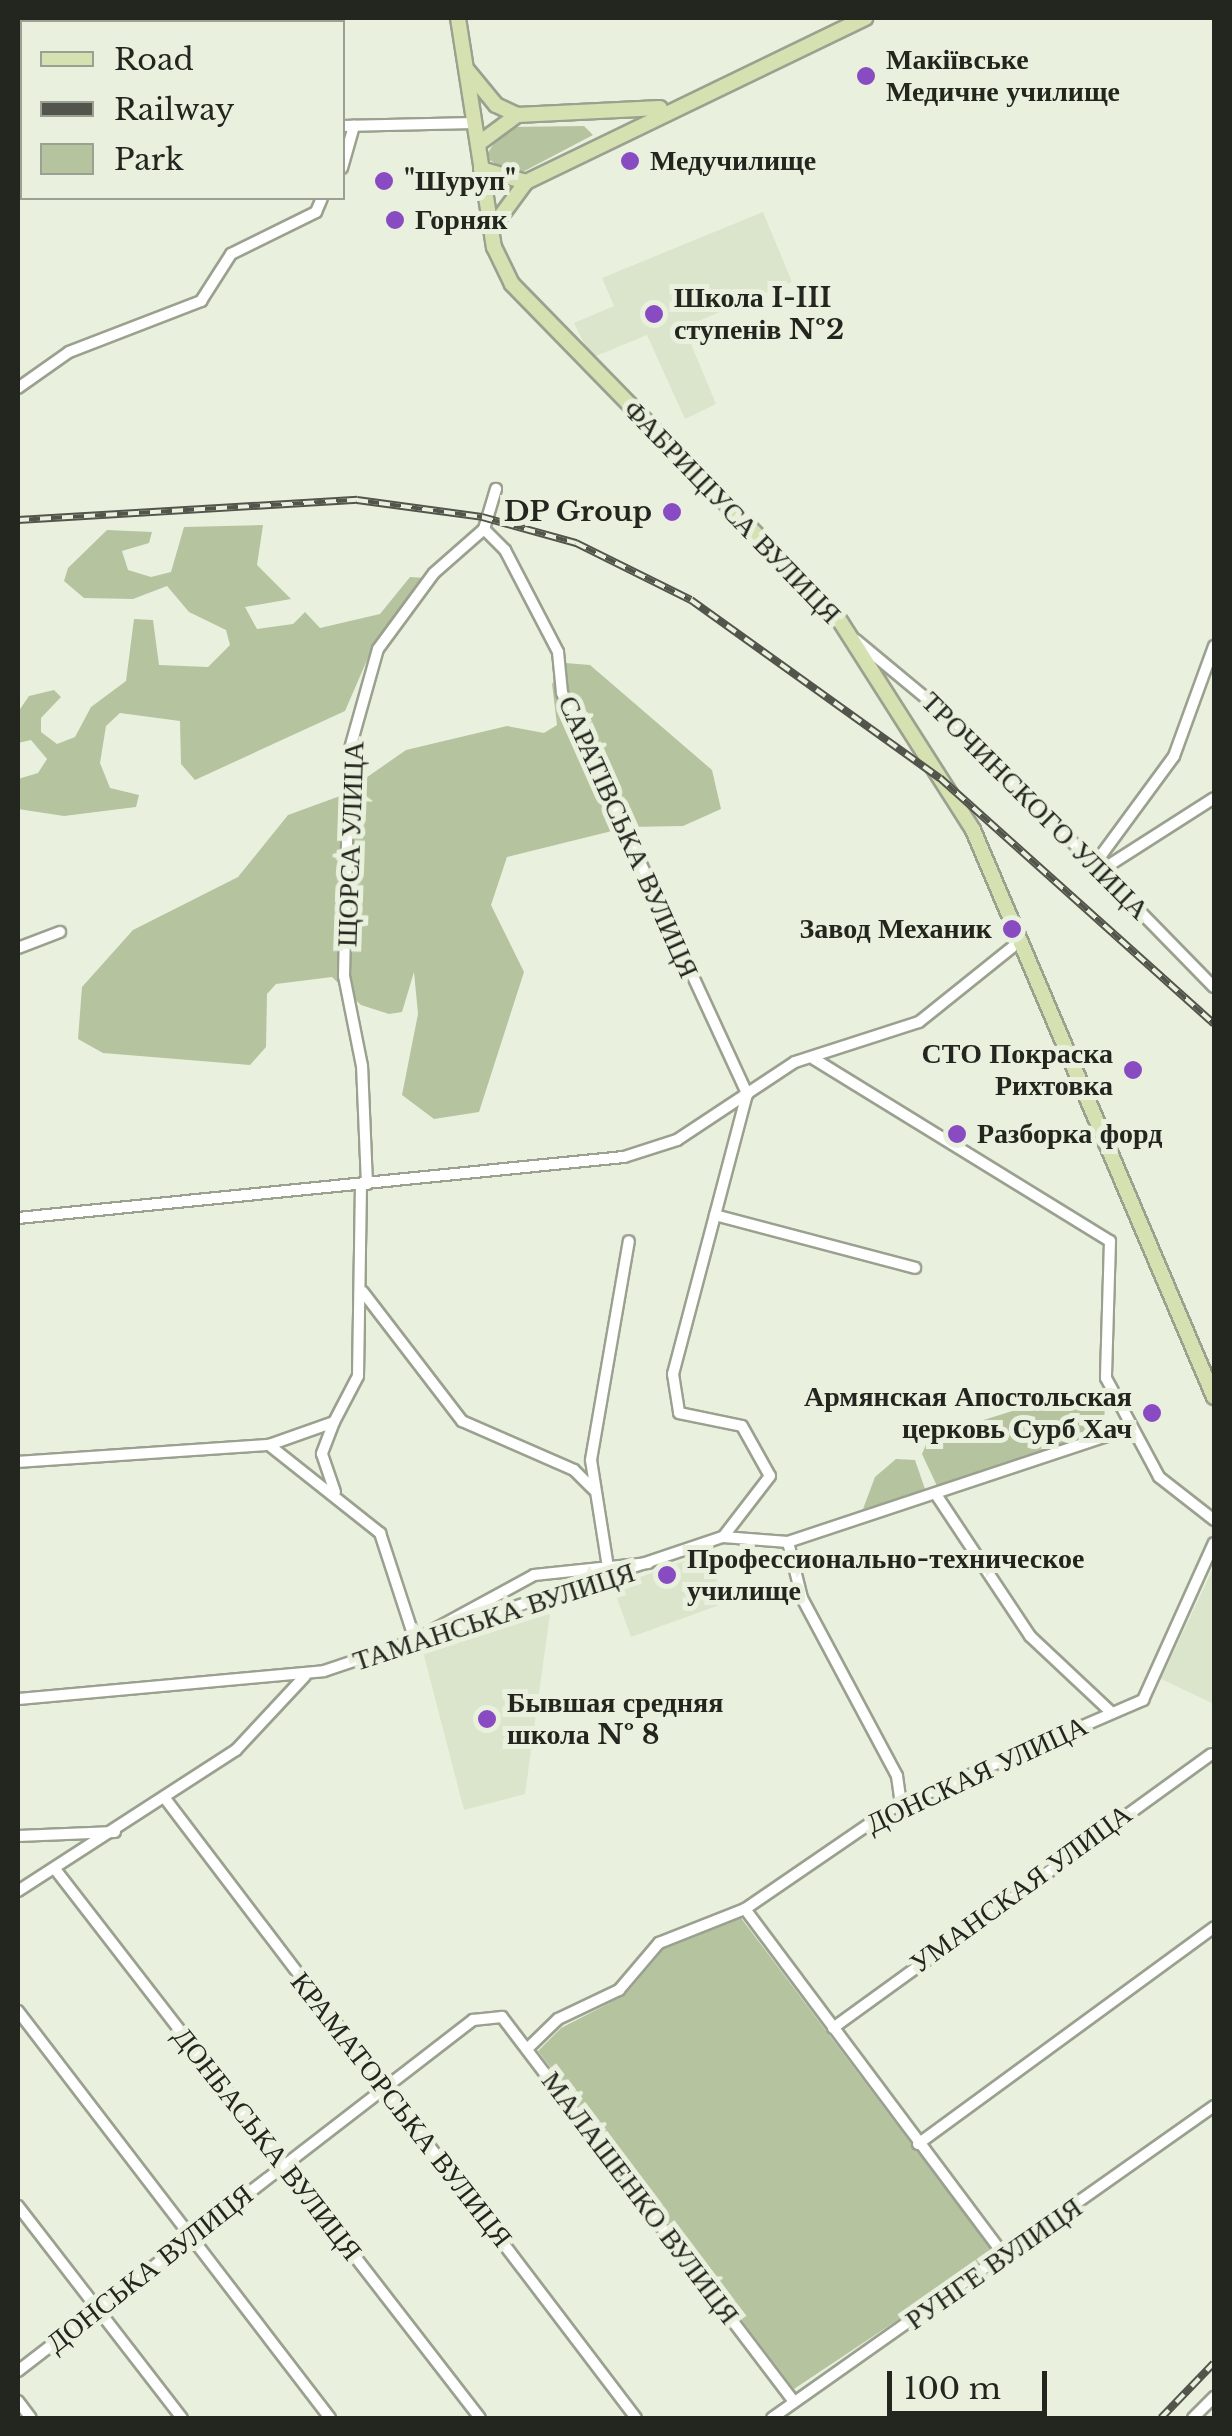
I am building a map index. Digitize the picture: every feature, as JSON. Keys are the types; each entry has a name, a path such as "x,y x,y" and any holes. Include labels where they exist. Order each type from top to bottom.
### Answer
{"main road":[{"name":"ФАБРИЦІУСА ВУЛИЦЯ","path":"458,18 492,229 512,284 848,634 973,830 1214,1397"},
{"path":"492,229 526,182 665,108 865,18"},
{"path":"467,70 496,105 518,115 665,108"},
{"path":"595,113 602,141"},
{"path":"478,144 518,115"},
{"path":"482,168 526,182"}],"street":[{"path":"348,126 474,123"},
{"path":"18,388 68,352 201,302 232,254 316,212 321,200"},
{"path":"484,528 496,490"},
{"name":"САРАТІВСЬКА ВУЛИЦЯ","path":"484,528 505,550 558,652 562,693 747,1094"},
{"name":"ЩОРСА УЛИЦА","path":"336,1494 322,1454 358,1376 363,1292 362,1066 344,976 349,752 378,648 434,573 484,528"},
{"name":"ТРОЧИНСКОГО УЛИЦА","path":"848,634 956,723 1214,987"},
{"path":"1097,868 1174,756 1214,646"},
{"path":"1097,868 1214,798"},
{"path":"18,948 60,932"},
{"path":"18,1218 624,1157 677,1140 747,1094 814,1058 919,1022 1020,941"},
{"path":"814,1058 1110,1241 1106,1378 1128,1429 1159,1476 1214,1520"},
{"path":"723,1537 770,1476 742,1426 679,1414 674,1399 747,1094"},
{"path":"715,1215 914,1268"},
{"path":"606,1561 591,1460 629,1241"},
{"path":"363,1292 462,1421 574,1470 594,1491"},
{"path":"18,1462 269,1445 334,1422"},
{"name":"ТАМАНСЬКА ВУЛИЦЯ","path":"18,1699 306,1675 654,1564 723,1537 788,1542 936,1496 1128,1429"},
{"path":"269,1445 336,1494 380,1533 415,1640 534,1575 606,1561 654,1564"},
{"path":"936,1496 1030,1636 1112,1713"},
{"path":"788,1542 802,1598 896,1776 901,1804"},
{"name":"ДОНСКАЯ УЛИЦА","path":"527,2050 558,2019 619,1990 659,1944 745,1910 901,1804 1143,1700 1214,1543"},
{"path":"18,1892 167,1801 236,1750 306,1675"},
{"name":"УМАНСКАЯ УЛИЦА","path":"833,2028 1212,1754"},
{"name":"КРАМАТОРСЬКА ВУЛИЦЯ","path":"167,1801 382,2089 636,2418"},
{"path":"18,1836 116,1832"},
{"name":"ДОНБАСЬКА ВУЛИЦЯ","path":"55,1869 480,2418"},
{"path":"745,1910 1006,2258"},
{"path":"918,2144 1214,1928"},
{"path":"18,2011 330,2418"},
{"name":"МАЛАШЕНКО ВУЛИЦЯ","path":"473,2020 502,2017 794,2402"},
{"name":"ДОНСЬКА ВУЛИЦЯ","path":"18,2372 473,2020"},
{"name":"РУНГЕ ВУЛИЦЯ","path":"772,2418 1006,2258 1214,2106"},
{"path":"18,2206 182,2418"},
{"path":"1193,2418 1214,2397"},
{"path":"18,2401 31,2418"}],"shaded area":[{"name":"Школа I-III ступенів №2","path":"763,212 792,282 684,327 716,404 685,419 647,335 591,358 574,323 614,306 602,278"},
{"path":"707,1553 725,1603 631,1637 613,1587"},
{"path":"1214,1566 1214,1704 1161,1679"},
{"name":"Бывшая средняя школа № 8","path":"550,1614 525,1794 464,1810 422,1648"}],"green space":[{"path":"584,126 593,135 515,176 485,157 505,127"},
{"path":"263,525 257,565 291,599 245,607 257,629 293,624 305,612 320,628 380,614 410,577 424,578 374,644 345,711 195,780 181,764 180,721 120,713 106,726 100,763 110,788 139,795 136,807 64,816 18,809 18,779 38,773 47,759 31,740 18,743 18,712 29,696 54,690 61,697 41,718 41,732 57,744 75,737 91,707 126,681 134,619 153,620 159,665 208,667 230,645 226,630 189,612 167,586 133,599 84,598 64,581 68,568 107,530 152,532 149,543 122,551 128,570 151,577 171,572 184,527"},
{"path":"565,663 590,665 712,770 721,809 683,826 628,827 507,857 491,905 524,972 479,1112 434,1119 402,1095 418,1014 414,972 402,1012 389,1014 361,1005 332,977 276,984 267,994 266,1047 250,1065 103,1053 78,1039 82,987 133,930 238,877 288,815 340,796 406,750 507,726 544,733 557,725 552,684"},
{"path":"1083,1388 1105,1407 1103,1434 937,1486 922,1454 929,1437 1025,1407 1048,1411"},
{"path":"896,1459 915,1460 926,1492 863,1509 875,1477"},
{"path":"741,1918 995,2255 794,2389 538,2051 561,2028 625,1995 664,1949"}],"railway":[{"path":"18,520 357,500 482,517 576,543 691,600 940,778 1214,1024"},
{"path":"1161,2418 1214,2363"}],"place":[{"name":"Макіївське Медичне училище","path":"866,76"},
{"name":"Медучилище","path":"630,161"},
{"name":"\"Шуруп\"","path":"384,181"},
{"name":"Горняк","path":"395,220"},
{"name":"Школа I-III ступенів №2","path":"654,314"},
{"name":"DP Group","path":"672,512"},
{"name":"Завод Механик","path":"1012,929"},
{"name":"СТО Покраска Рихтовка","path":"1133,1070"},
{"name":"Разборка форд","path":"957,1134"},
{"name":"Армянская Апостольская церковь Сурб Хач","path":"1152,1413"},
{"name":"Профессионально-техническое училище","path":"667,1575"},
{"name":"Бывшая средняя школа № 8","path":"487,1719"}]}
